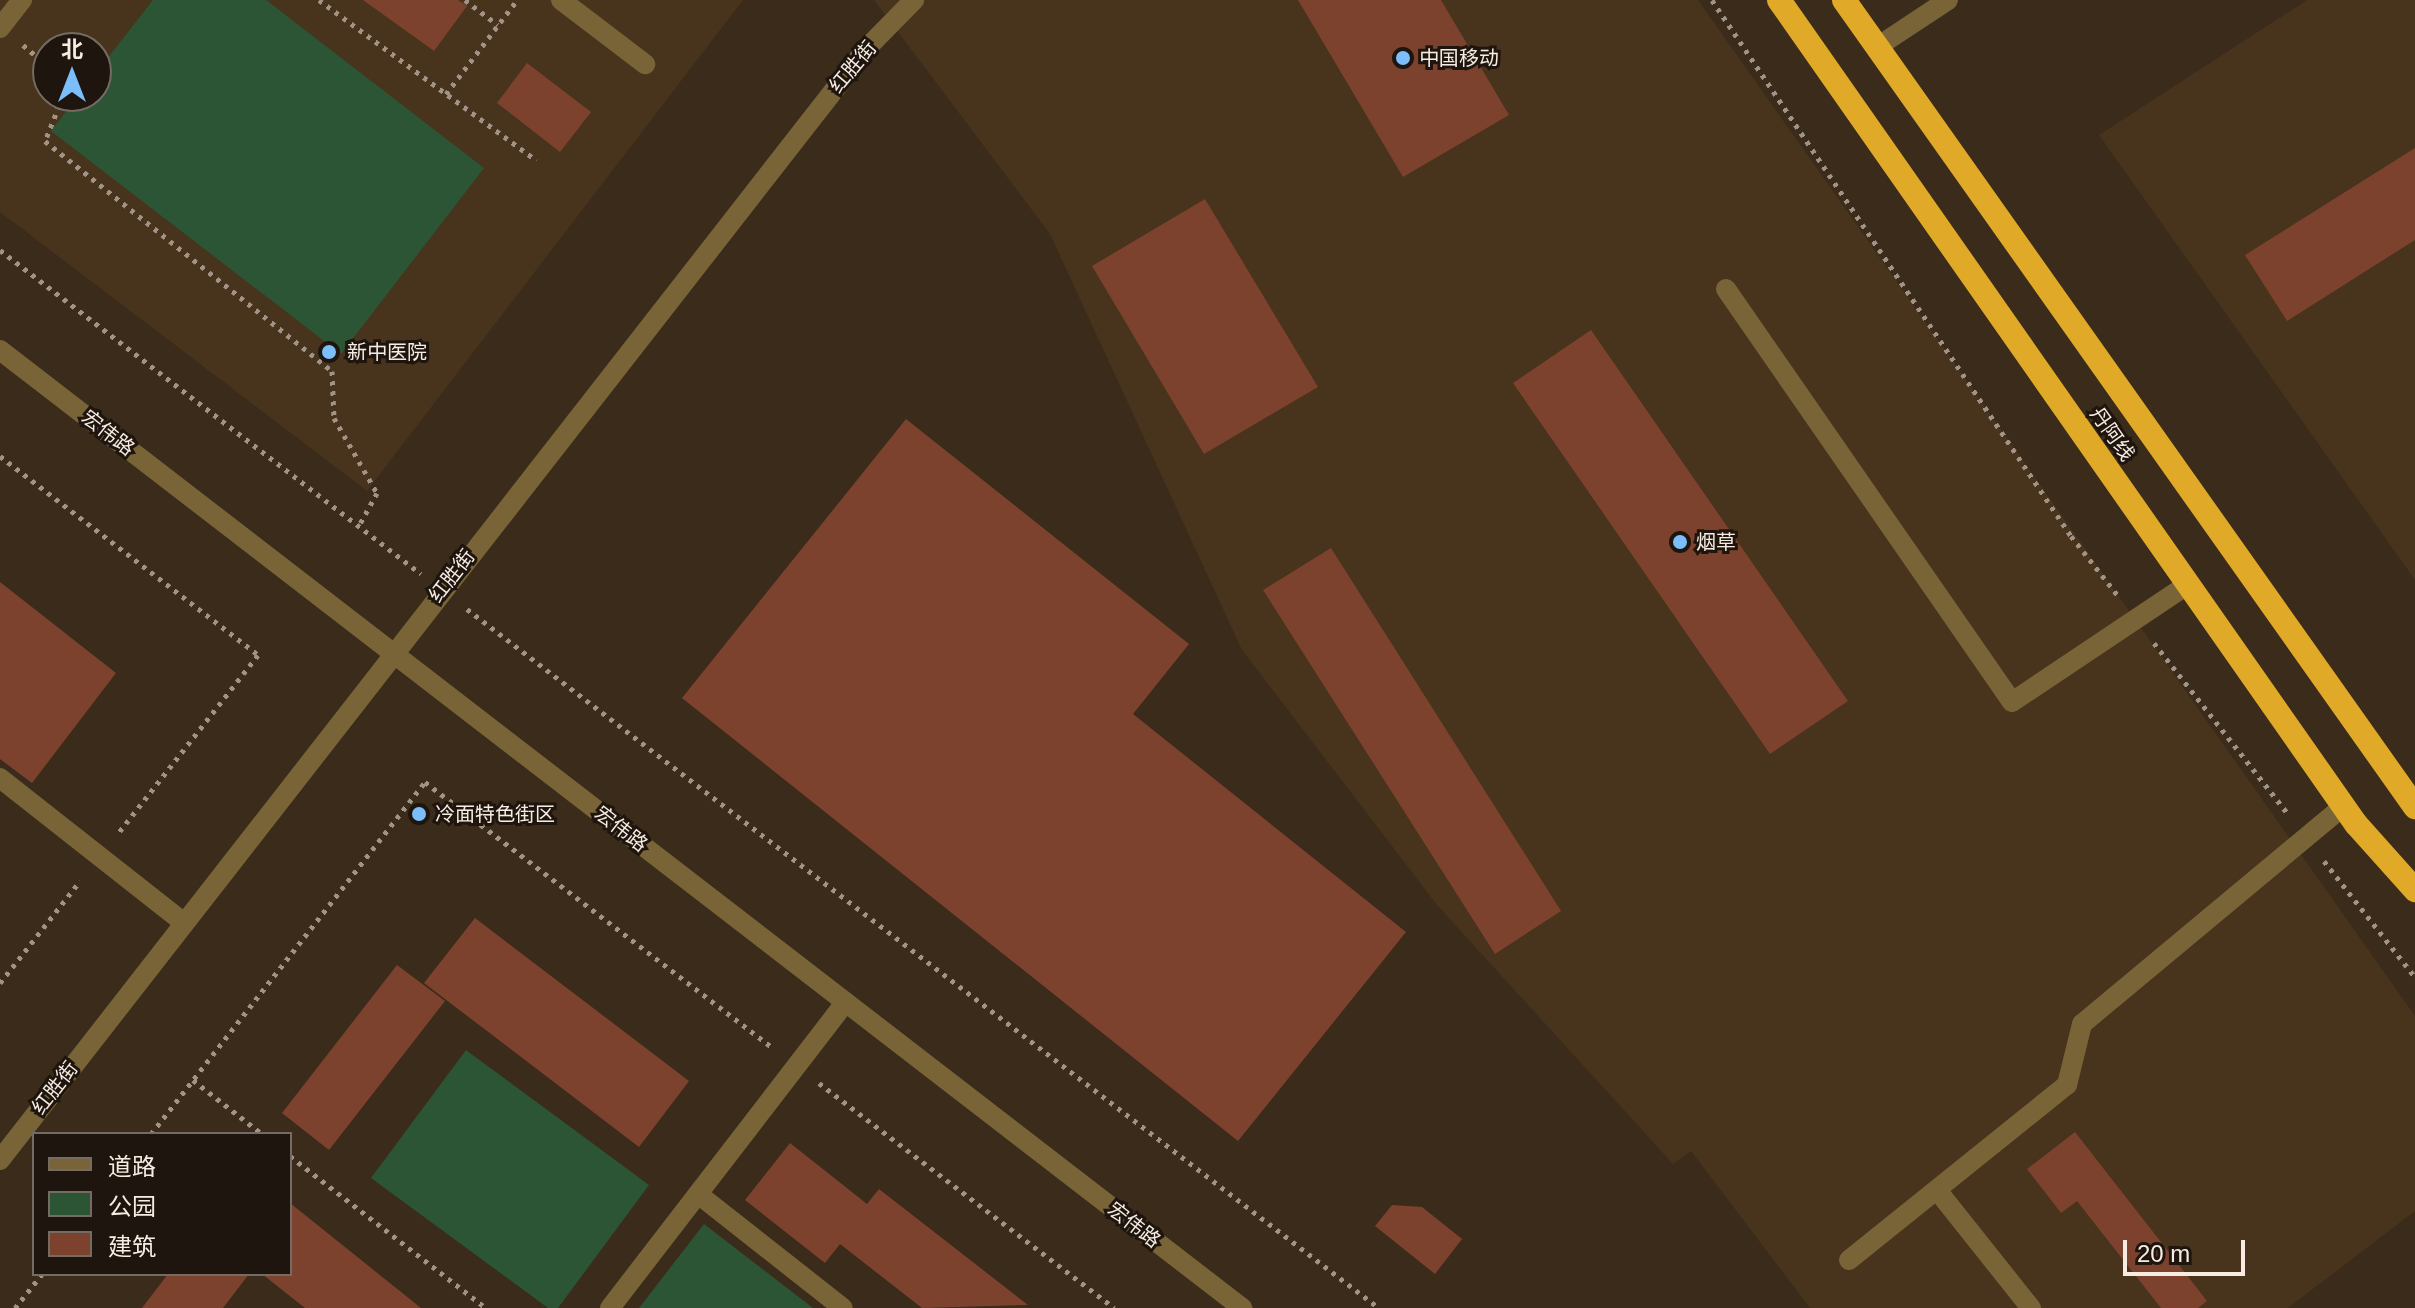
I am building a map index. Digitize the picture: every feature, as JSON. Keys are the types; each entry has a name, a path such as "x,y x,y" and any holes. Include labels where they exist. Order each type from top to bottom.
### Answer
{"highway":[{"name":"丹阿线","path":"1779,0 2344,806 2415,890"},
{"name":"丹阿线","path":"1844,0 2415,807"}],"street":[{"path":"0,28 22,0"},
{"path":"561,0 645,64"},
{"name":"红胜街","path":"0,1160 441,589 866,49 914,0"},
{"path":"1877,47 1948,0"},
{"path":"1726,289 2012,702 2188,584"},
{"name":"宏伟路","path":"0,350 1242,1308"},
{"path":"0,778 183,922"},
{"path":"1849,1260 2067,1085 2082,1024 2344,806"},
{"path":"612,1307 846,1002"},
{"path":"1937,1190 2031,1308"},
{"path":"698,1194 843,1308"}],"path":[{"path":"319,0 536,160"},
{"path":"465,0 498,25"},
{"path":"446,94 517,0"},
{"path":"1712,0 2071,536 2415,977"},
{"path":"57,112 45,141 332,371 334,418 377,493 359,525"},
{"path":"0,250 1379,1308"},
{"path":"0,456 258,655 0,983"},
{"path":"153,1132 425,782"},
{"path":"193,1080 259,1132"},
{"path":"292,1158 486,1308"},
{"path":"15,1308 40,1276"}],"shaded area":[{"name":"新中医院","path":"0,0 743,0 367,491 0,212"},
{"path":"874,0 1698,0 2415,1016 2415,1211 2288,1308 1810,1308 1691,1151 1673,1164 1437,905 1242,650 1050,234"},
{"path":"2307,0 2415,0 2415,580 2099,135"}],"green space":[{"path":"153,0 266,0 484,168 341,354 51,131 66,112 112,112 112,53"},
{"path":"466,1050 649,1185 558,1308 548,1308 371,1178"},
{"path":"704,1224 813,1308 639,1308"}],"building":[{"path":"363,0 458,0 467,6 434,51"},
{"name":"中国移动","path":"1298,0 1441,0 1509,115 1403,177"},
{"path":"527,63 591,112 560,152 497,103"},
{"path":"2415,148 2415,240 2287,321 2245,255"},
{"path":"1205,199 1318,387 1204,454 1092,266"},
{"name":"烟草","path":"1591,330 1848,701 1770,754 1513,383"},
{"path":"906,419 1189,644 1133,714 1406,932 1238,1141 682,698"},
{"path":"1331,548 1561,911 1495,954 1263,590"},
{"path":"0,582 116,673 32,783 0,759"},
{"path":"475,918 689,1081 639,1147 424,983"},
{"path":"397,965 445,1001 329,1150 282,1113"},
{"path":"2075,1132 2207,1301 2198,1308 2161,1308 2077,1201 2061,1213 2027,1169"},
{"path":"790,1143 867,1204 879,1189 1028,1305 922,1308 840,1244 825,1263 745,1200"},
{"path":"292,1205 421,1308 305,1308 265,1276 292,1276"},
{"path":"1392,1205 1422,1207 1462,1239 1435,1274 1375,1226"},
{"path":"166,1276 247,1276 223,1308 142,1308"}],"place":[{"name":"中国移动","path":"1403,58"},
{"name":"新中医院","path":"329,352"},
{"name":"烟草","path":"1680,542"},
{"name":"冷面特色街区","path":"419,814"}]}
